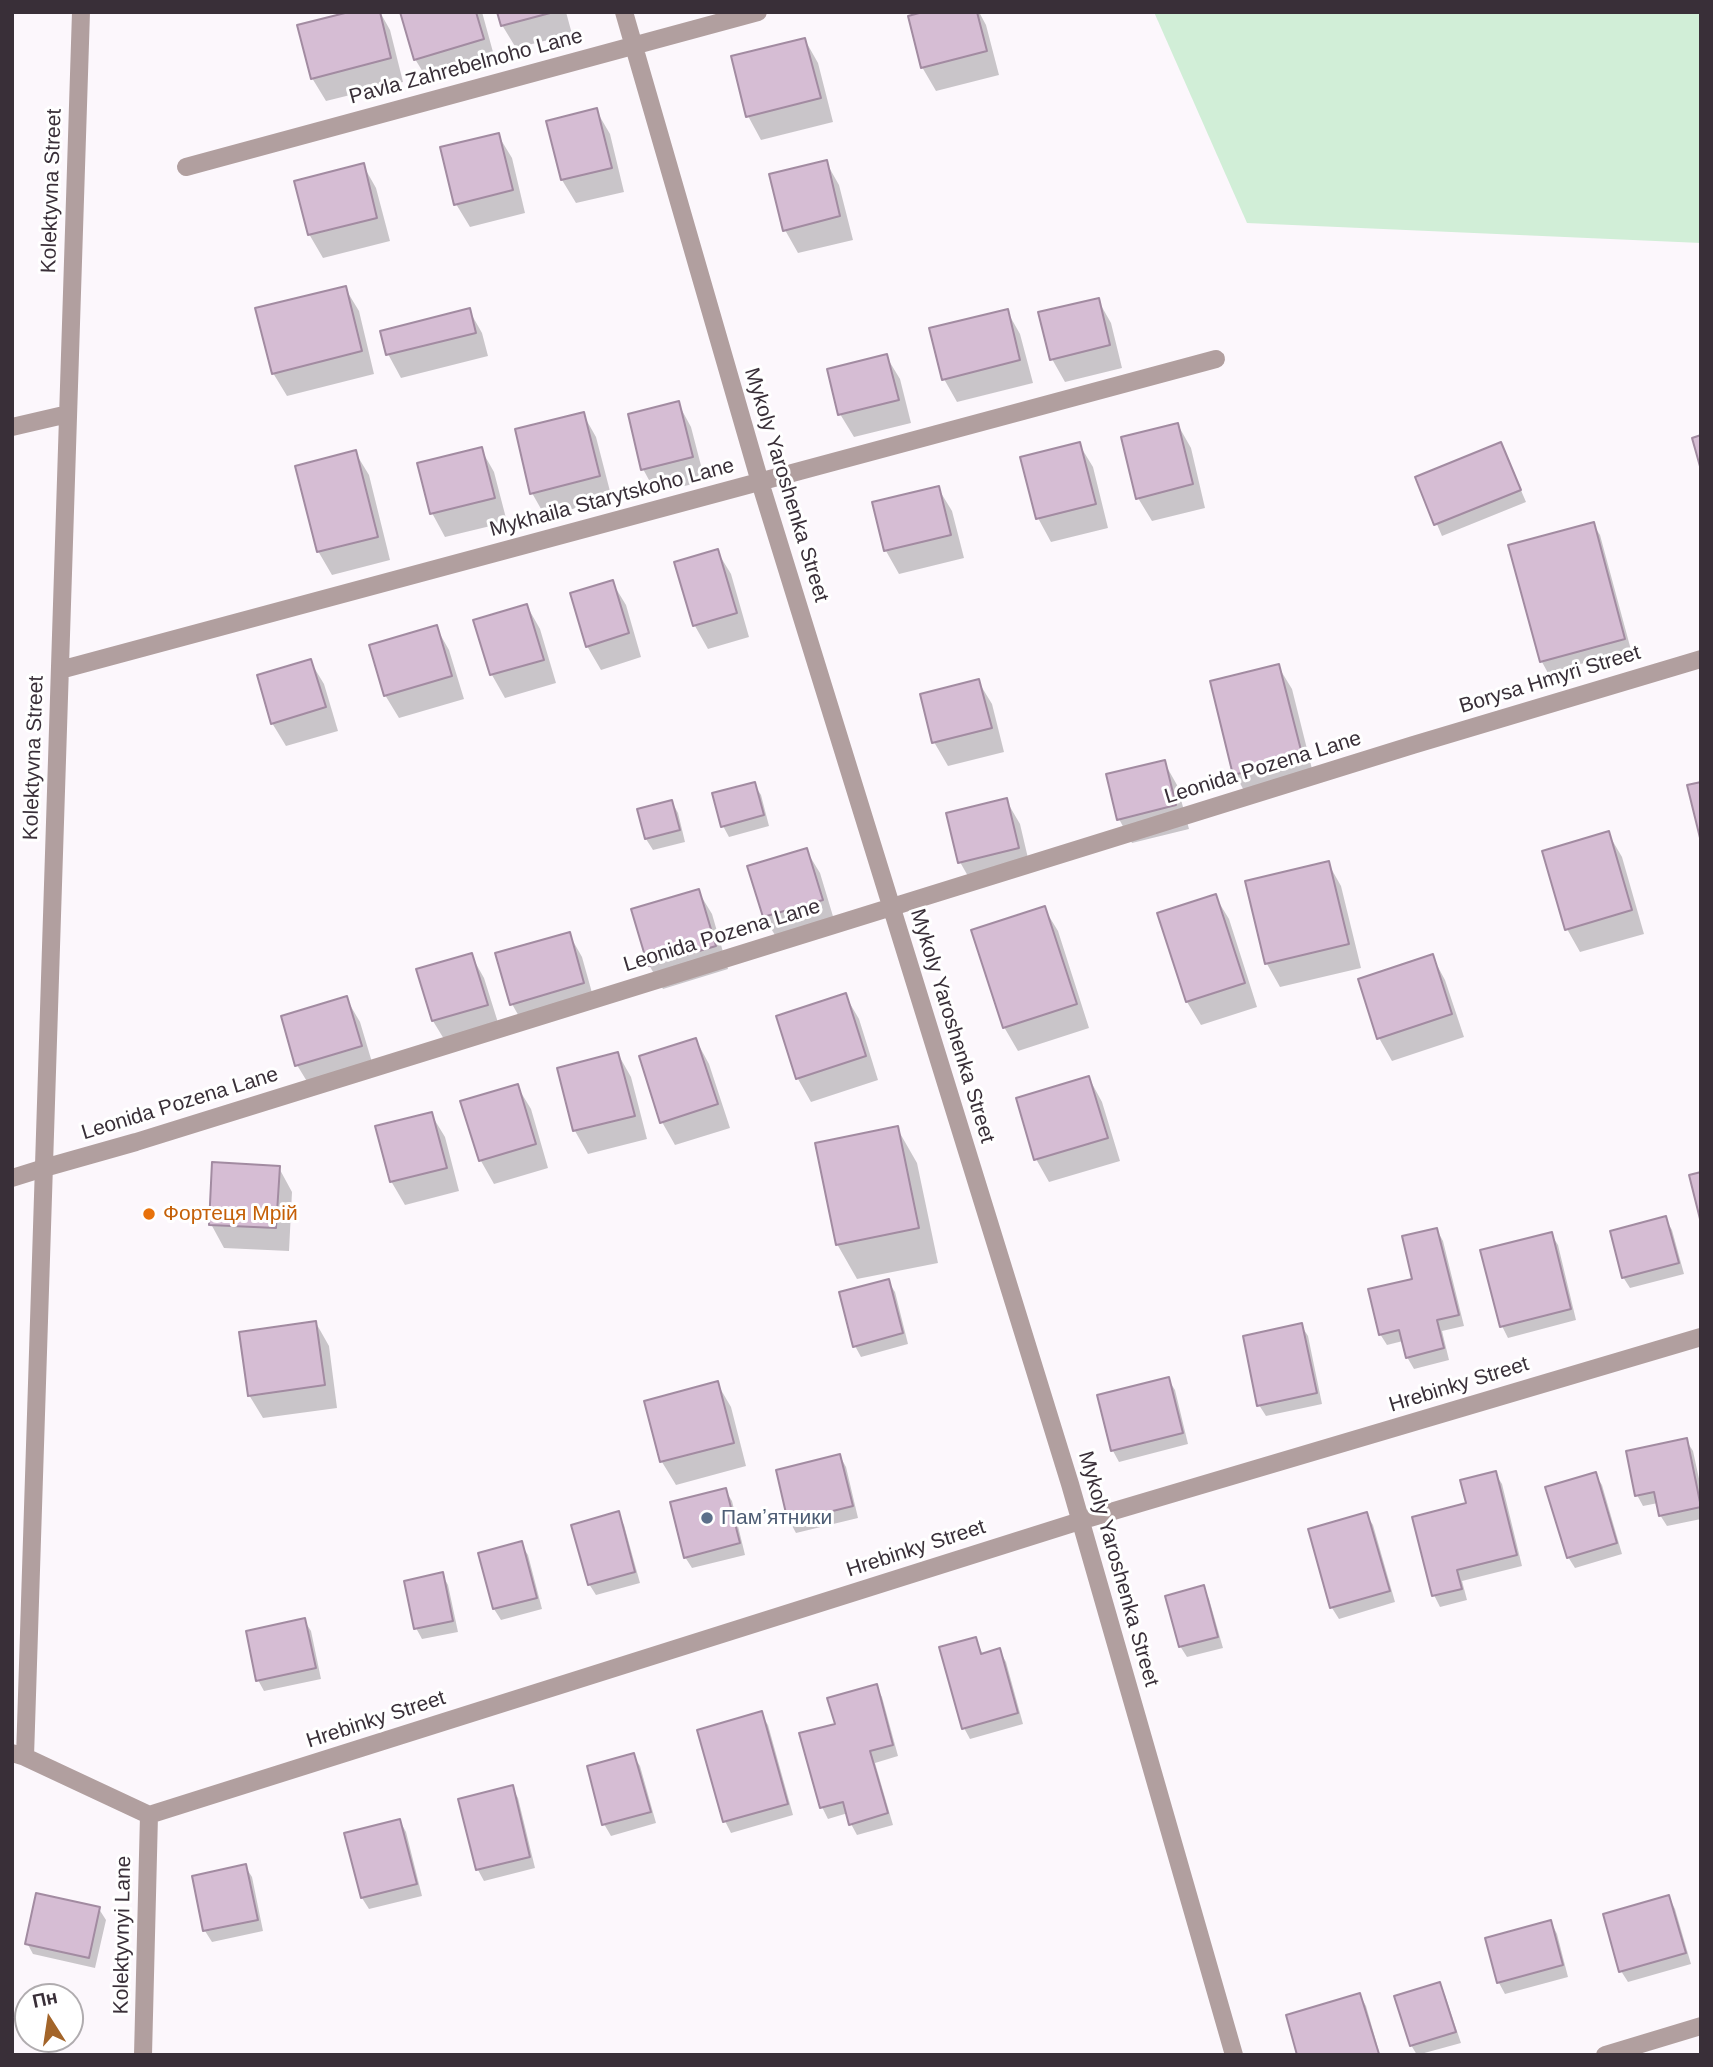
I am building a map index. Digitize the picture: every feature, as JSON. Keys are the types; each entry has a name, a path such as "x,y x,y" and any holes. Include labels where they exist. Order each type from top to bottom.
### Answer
{"street":[{"name":"Kolektyvna Street","path":"19,1755 44,1168 81,12"},
{"name":"Mykoly Yaroshenka Street","path":"624,12 760,482 1066,1471 1234,2055"},
{"name":"Pavla Zahrebelnoho Lane","path":"186,167 758,12"},
{"name":"Mykhaila Starytskoho Lane","path":"60,670 1216,359"},
{"path":"12,427 68,414"},
{"name":"Borysa Hmyri Street","path":"1413,745 1701,659"},
{"name":"Leonida Pozena Lane","path":"12,1178 149,1138 1413,745"},
{"name":"Hrebinky Street","path":"149,1815 1080,1521 1701,1337"},
{"path":"19,1755 149,1815"},
{"name":"Kolektyvnyi Lane","path":"143,2055 149,1815"},
{"path":"1605,2055 1701,2026"}],"green space":[{"path":"1154,12 1701,12 1701,243 1247,223"}],"building":[{"path":"349,12 380,12 391,58 311,79 297,25"},
{"path":"400,12 476,12 484,39 414,60"},
{"path":"497,12 554,12 501,26"},
{"path":"923,12 977,12 987,51 921,68 908,16"},
{"path":"805,38 821,98 746,117 731,56"},
{"path":"597,108 612,168 561,180 546,121"},
{"path":"499,133 513,190 454,205 440,147"},
{"path":"827,160 840,216 783,231 769,174"},
{"path":"364,163 377,218 308,235 294,181"},
{"path":"346,286 362,351 272,374 255,308"},
{"path":"1099,298 1110,345 1050,360 1038,312"},
{"path":"470,308 476,333 386,355 380,331"},
{"path":"1008,309 1020,360 942,380 929,328"},
{"path":"887,354 899,400 838,415 827,369"},
{"path":"679,401 693,457 641,470 628,414"},
{"path":"584,412 600,476 530,494 515,429"},
{"path":"1178,423 1193,484 1136,499 1121,437"},
{"path":"1701,435 1701,470 1692,438"},
{"path":"1080,442 1096,504 1036,519 1020,457"},
{"path":"1501,442 1521,490 1434,525 1415,477"},
{"path":"482,447 495,498 430,514 417,463"},
{"path":"356,450 378,537 317,552 295,466"},
{"path":"939,486 951,535 884,551 872,502"},
{"path":"1594,522 1625,639 1540,662 1508,545"},
{"path":"718,549 737,613 693,626 674,562"},
{"path":"613,580 629,633 586,647 570,593"},
{"path":"527,604 544,660 490,675 473,620"},
{"path":"437,625 452,676 384,696 369,645"},
{"path":"311,659 326,707 271,724 257,675"},
{"path":"1279,664 1303,758 1233,775 1210,681"},
{"path":"979,679 992,728 932,743 920,694"},
{"path":"1165,760 1176,805 1117,820 1106,774"},
{"path":"755,782 764,815 721,827 712,793"},
{"path":"1701,782 1701,842 1687,785"},
{"path":"1007,798 1019,848 958,863 946,813"},
{"path":"672,800 680,830 645,839 637,809"},
{"path":"1609,831 1632,910 1565,930 1542,851"},
{"path":"807,848 823,900 763,917 747,866"},
{"path":"1329,861 1349,944 1265,964 1245,881"},
{"path":"699,889 716,946 648,966 631,909"},
{"path":"1216,894 1245,983 1186,1002 1157,913"},
{"path":"1045,906 1077,1004 1003,1028 971,930"},
{"path":"570,932 584,983 510,1005 495,953"},
{"path":"472,953 488,1005 432,1021 416,969"},
{"path":"1433,954 1452,1014 1377,1039 1358,979"},
{"path":"846,993 866,1056 796,1079 776,1016"},
{"path":"347,996 362,1046 295,1066 281,1016"},
{"path":"696,1038 718,1104 660,1123 639,1056"},
{"path":"618,1052 635,1116 573,1131 557,1068"},
{"path":"1089,1076 1108,1138 1034,1160 1016,1098"},
{"path":"518,1084 536,1144 479,1161 460,1101"},
{"path":"432,1112 447,1168 390,1182 375,1126"},
{"path":"898,1126 919,1228 836,1245 815,1143"},
{"path":"212,1162 280,1166 276,1228 209,1225"},
{"path":"1701,1172 1701,1223 1689,1175"},
{"path":"1666,1216 1679,1263 1622,1278 1610,1231"},
{"path":"1437,1228 1459,1315 1437,1320 1444,1348 1406,1358 1399,1330 1379,1335 1368,1289 1412,1279 1402,1236"},
{"path":"1552,1232 1571,1309 1500,1327 1480,1250"},
{"path":"889,1279 903,1333 853,1347 839,1292"},
{"path":"316,1321 325,1385 248,1396 239,1332"},
{"path":"1302,1323 1317,1393 1257,1406 1243,1336"},
{"path":"1169,1377 1183,1433 1111,1451 1097,1395"},
{"path":"718,1381 734,1443 660,1462 644,1401"},
{"path":"1687,1438 1701,1507 1659,1516 1654,1492 1635,1496 1626,1451"},
{"path":"840,1454 853,1506 788,1522 776,1470"},
{"path":"1496,1471 1517,1555 1457,1570 1462,1589 1432,1596 1412,1517 1466,1503 1460,1480"},
{"path":"1596,1472 1617,1543 1567,1558 1545,1487"},
{"path":"726,1488 740,1543 684,1558 670,1502"},
{"path":"619,1511 635,1572 588,1585 571,1525"},
{"path":"1367,1512 1390,1591 1330,1608 1308,1529"},
{"path":"522,1541 537,1598 493,1609 478,1553"},
{"path":"443,1572 453,1621 414,1629 404,1581"},
{"path":"1204,1585 1218,1637 1179,1647 1165,1596"},
{"path":"305,1618 316,1668 256,1681 246,1631"},
{"path":"976,1637 981,1654 1000,1648 1018,1713 962,1729 939,1647"},
{"path":"877,1684 893,1745 870,1751 888,1813 849,1825 843,1802 820,1808 799,1733 835,1724 827,1698"},
{"path":"762,1711 788,1804 723,1822 697,1730"},
{"path":"634,1753 651,1812 602,1825 587,1766"},
{"path":"513,1785 530,1857 476,1870 458,1799"},
{"path":"400,1819 417,1884 361,1898 344,1833"},
{"path":"246,1864 258,1920 203,1931 192,1876"},
{"path":"36,1893 100,1907 89,1958 25,1944"},
{"path":"1669,1895 1686,1953 1619,1972 1603,1914"},
{"path":"1551,1920 1563,1965 1497,1983 1485,1938"},
{"path":"1440,1982 1456,2032 1410,2046 1394,1996"},
{"path":"1360,1993 1379,2054 1297,2055 1286,2015"}],"place":[{"name":"Фортеця Мрій","path":"149,1214"},
{"name":"Памʼятники","path":"707,1518"}]}
